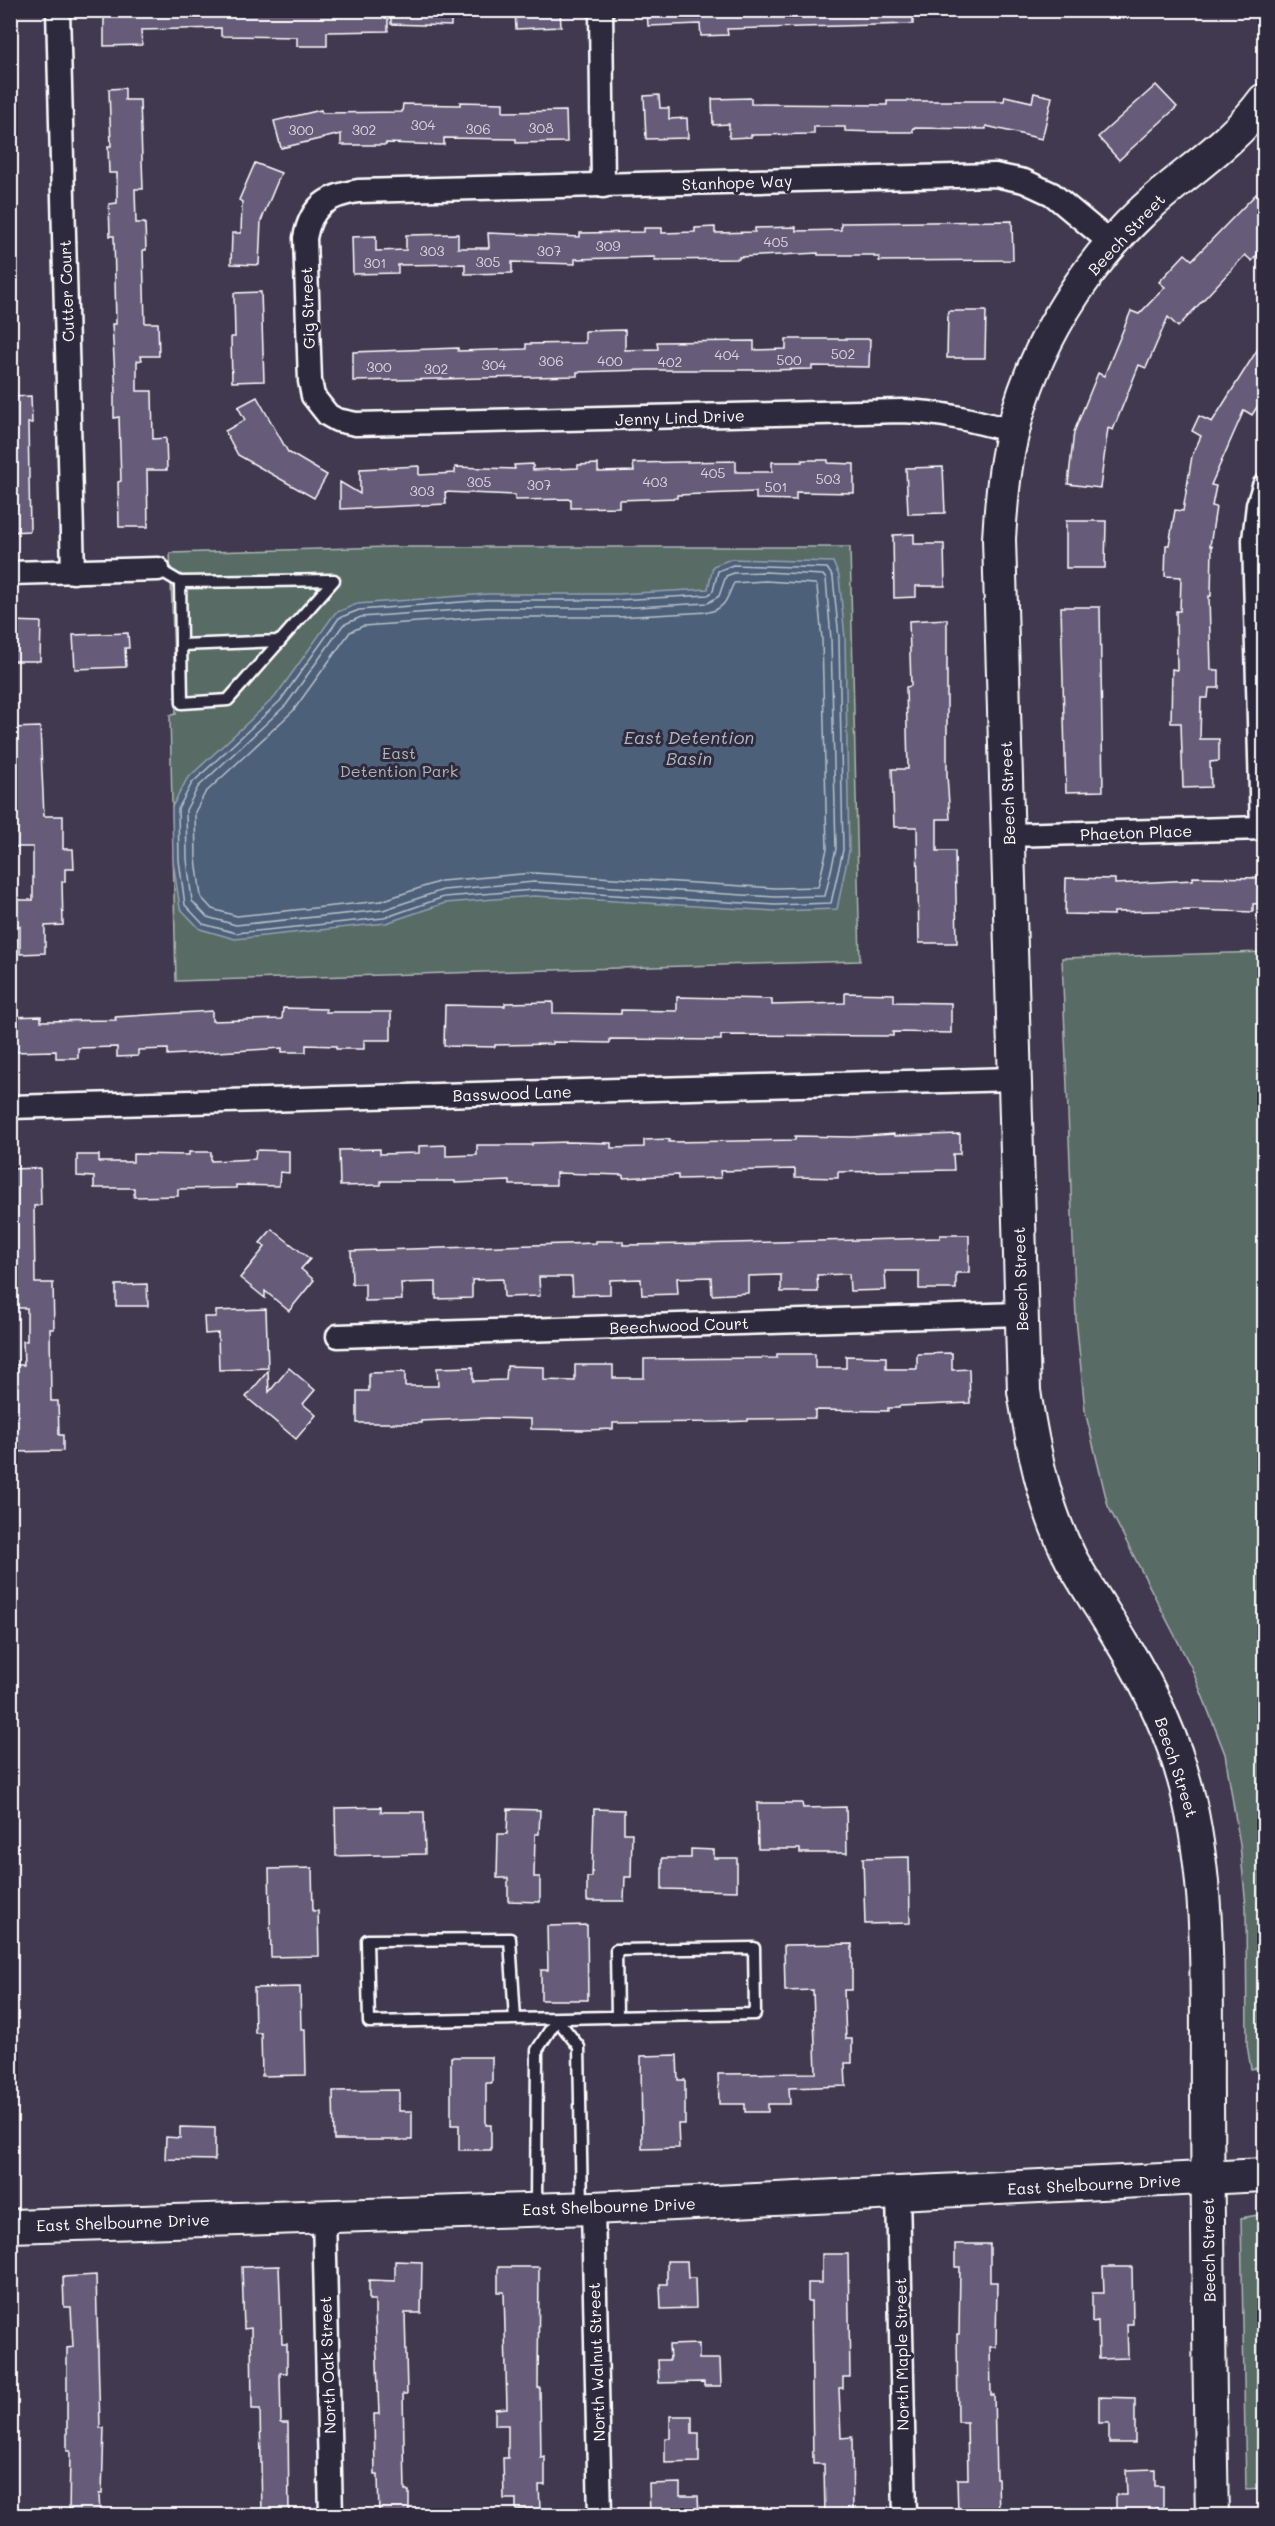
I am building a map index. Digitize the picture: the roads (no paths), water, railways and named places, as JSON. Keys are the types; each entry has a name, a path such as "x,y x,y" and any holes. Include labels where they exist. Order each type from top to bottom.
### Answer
{"street":[{"name":"Cutter Court","path":"58,10 73,572"},
{"path":"601,10 603,186"},
{"name":"Beech Street","path":"1212,2516 1206,1937 1195,1824 1171,1741 1147,1686 1069,1555 1046,1496 1031,1434 1024,1391 999,539 1001,501 1013,431 1027,385 1051,332 1082,282 1112,244 1143,211 1220,148 1264,100"},
{"name":"Stanhope Way","path":"340,194 358,190 995,176 1024,181 1052,194 1112,244"},
{"name":"Gig Street","path":"340,194 329,198 317,209 308,224 305,238 310,381 313,396 328,415 344,422"},
{"name":"Jenny Lind Drive","path":"344,422 356,424 466,422 902,411 931,412 959,417 1013,431"},
{"path":"1263,828 1254,540 1258,505 1264,486"},
{"path":"10,573 158,569"},
{"name":"Phaeton Place","path":"1008,835 1263,828"},
{"name":"Basswood Lane","path":"10,1107 1014,1079"},
{"name":"Beechwood Court","path":"338,1336 1020,1314"},
{"name":"East Shelbourne Drive","path":"10,2226 588,2208 1264,2175"},
{"name":"North Maple Street","path":"898,2193 905,2516"},
{"name":"North Walnut Street","path":"588,2208 600,2516"},
{"name":"North Oak Street","path":"324,2215 331,2516"}],"lane":[{"path":"158,569 180,582 334,580 228,700 182,703 180,582"},
{"path":"181,645 280,641"},
{"path":"515,2019 510,1939 367,1940 369,2022 557,2019 755,2014 754,1948 616,1950 617,2017"},
{"path":"557,2019 579,2047 588,2208"},
{"path":"536,2209 537,2050 557,2019"}],"water":[{"name":"East Detention Basin","path":"731,559 833,562 839,576 845,638 849,851 837,909 775,911 534,896 445,903 386,923 235,939 200,929 180,908 173,861 172,807 187,779 275,697 335,613 357,604 487,594 617,594 708,589 713,566"}],"park label":[{"name":"East Detention Park","path":"399,761"}]}
